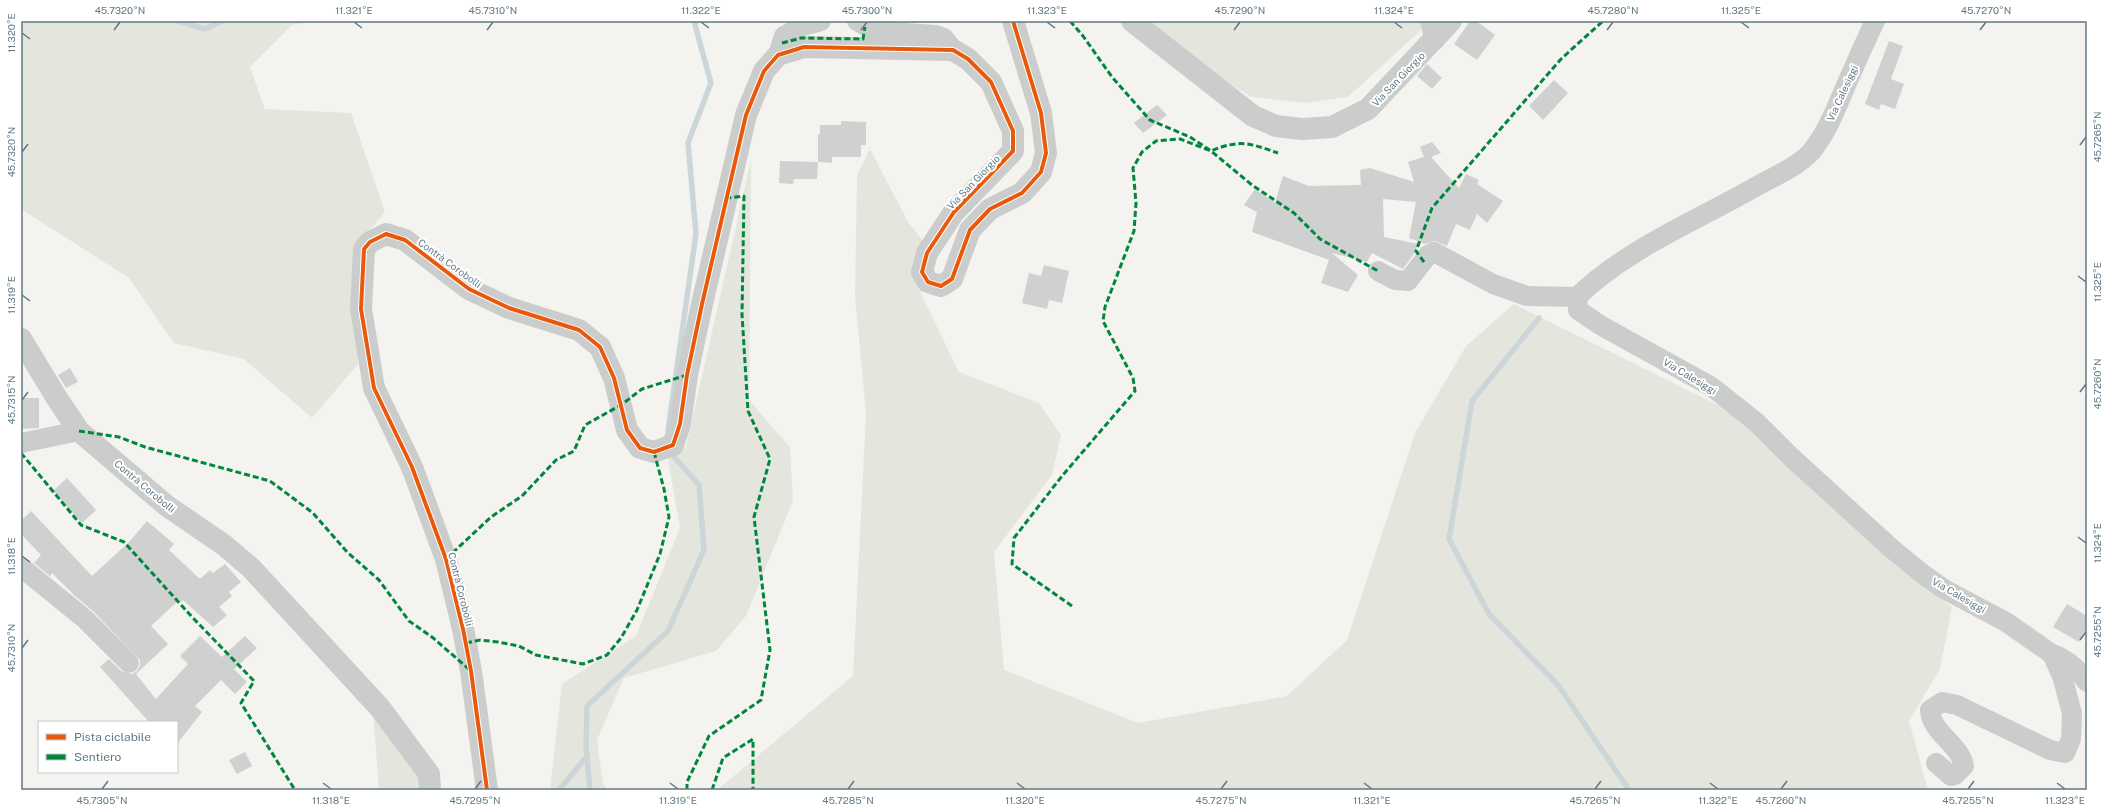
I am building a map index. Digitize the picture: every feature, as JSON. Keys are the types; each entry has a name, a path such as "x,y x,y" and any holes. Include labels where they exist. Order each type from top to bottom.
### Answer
{"street":[{"path":"778,55 784,36 799,27 821,21"},
{"path":"857,21 874,31 936,35 944,38 953,50"},
{"name":"Via San Giorgio","path":"953,50 968,59 991,82 1014,131 1013,150 954,212 927,253 922,272 928,282 941,286 952,279 970,230 990,209 1022,193 1041,172 1046,153 1041,113 1013,21"},
{"name":"Via San Giorgio","path":"1132,21 1253,116 1276,126 1302,129 1332,127 1368,109 1433,30 1451,21"},
{"name":"Via Calesiggi","path":"1875,21 1836,108 1822,135 1810,152 1796,164 1738,197 1674,230 1593,282 1577,297 1578,310 1600,325 1712,388 1756,422 1790,456 1892,549 1924,575 1944,588 2006,622 2052,654"},
{"name":"Contrà Corobolli","path":"487,790 471,671 463,629 446,559 412,467 374,388 361,310 364,249 370,242 386,234 405,240 469,289 509,308 579,330 600,347 612,372 627,430 640,448 664,448 680,424 687,375 702,304 746,115 764,70 778,55 804,47 953,50"},
{"path":"1378,271 1394,280 1408,281 1428,255 1434,252 1493,284 1527,296 1577,297"},
{"name":"Contrà Corobolli","path":"21,339 58,400 79,431 167,506 224,545 251,568 380,708 429,774 430,790"},
{"path":"21,443 79,431"},
{"path":"21,567 85,619 129,664"},
{"path":"2052,654 2064,658 2087,682"},
{"path":"1936,763 1951,776 1955,775 1964,766 1961,755 1933,722 1930,716 1930,710 1942,702 1948,702 1963,707 2050,750 2065,753 2071,739 2072,713 2066,687 2052,654"}],"shaded area":[{"path":"21,21 317,21 292,25 250,67 265,109 351,113 385,212 358,244 358,364 312,418 244,359 174,343 129,278 21,209"},
{"path":"1145,21 1431,21 1348,97 1305,103 1252,97 1201,67"},
{"path":"870,149 908,222 924,242 921,294 959,372 1039,403 1061,435 1052,475 994,552 1004,670 1138,723 1287,696 1347,640 1415,433 1466,346 1514,304 1732,412 1952,607 1940,669 1909,721 1928,790 717,790 853,676 866,413 855,297 857,175"},
{"path":"751,160 749,400 790,447 793,501 746,616 716,651 624,678 597,740 603,784 608,790 550,790 562,684 636,636 680,528 668,459 686,447"},
{"path":"373,711 431,790 379,790"}],"building":[{"path":"1470,21 1476,21 1495,35 1477,60 1454,44"},
{"path":"1889,41 1903,46 1891,79 1904,84 1895,109 1881,104 1879,110 1865,104"},
{"path":"1427,64 1442,78 1432,89 1417,76"},
{"path":"1554,80 1568,93 1543,120 1529,106"},
{"path":"1157,105 1167,115 1143,133 1134,123"},
{"path":"841,121 866,122 866,145 861,145 861,157 832,157 832,163 818,162 818,134 820,134 820,125 841,125"},
{"path":"1432,142 1441,153 1431,157 1459,188 1466,174 1479,180 1477,184 1503,201 1487,223 1477,214 1470,230 1456,224 1447,246 1435,241 1425,244 1409,238 1416,202 1383,199 1384,237 1418,244 1416,251 1403,269 1372,253 1367,262 1332,253 1358,275 1348,292 1321,283 1329,260 1252,232 1257,212 1244,205 1255,189 1275,203 1283,176 1309,186 1361,185 1360,170 1370,168 1414,182 1408,162 1424,157 1420,147"},
{"path":"780,161 818,162 817,179 794,179 793,184 779,183"},
{"path":"1044,265 1069,271 1062,303 1049,300 1047,309 1022,303 1029,273 1041,276"},
{"path":"70,368 78,382 66,388 58,375"},
{"path":"21,398 39,398 39,428 21,429"},
{"path":"67,478 96,510 82,523 53,491"},
{"path":"31,511 92,576 130,541 147,521 174,544 169,550 200,579 210,570 213,573 225,564 241,582 229,592 232,596 219,607 227,615 213,627 183,600 181,602 179,600 151,626 168,644 136,674 156,699 188,664 180,656 200,636 222,657 245,636 257,648 234,669 247,682 235,694 221,680 195,706 202,712 178,743 178,721 148,721 100,667 109,659 121,671 132,674 137,671 140,666 140,660 93,611 75,596 52,573 50,576 34,563 41,555 21,534 21,521"},
{"path":"2067,604 2087,616 2087,628 2079,642 2053,627"},
{"path":"245,752 252,766 237,774 229,760"}],"waterway":[{"path":"178,21 205,29 222,21"},
{"path":"668,430 696,234 688,143 711,83 695,25 696,21"},
{"path":"1539,318 1472,401 1449,539 1489,614 1558,685 1629,790"},
{"path":"590,790 586,746 587,706 668,631 704,550 699,485 669,451"},
{"path":"559,790 587,756"}],"marked path":[{"path":"1070,21 1083,36 1112,77 1150,120 1190,137 1211,151 1252,185 1294,213 1320,239 1378,271"},
{"path":"1424,262 1416,251 1432,208 1561,59 1603,21"},
{"path":"782,43 801,38 863,39 865,27"},
{"path":"1072,606 1012,564 1014,538 1062,476 1135,391 1133,378 1103,321 1105,307 1134,231 1136,203 1133,168 1142,152 1156,141 1180,139 1211,151 1230,145 1244,144 1278,153"},
{"path":"687,790 687,782 709,736 761,700 770,650 754,517 770,459 748,411 742,314 744,196 728,198"},
{"path":"446,559 491,517 522,496 556,460 574,451 585,425 621,405 642,389 687,375"},
{"path":"79,431 119,437 145,447 270,481 313,513 347,552 379,580 409,621 432,637 471,671"},
{"path":"466,643 480,640 498,642 519,646 536,655 583,664 607,655 621,638 637,610 660,554 669,517 664,489 654,452"},
{"path":"21,453 81,525 124,542 193,618 254,681 241,703 295,790"},
{"path":"712,790 723,758 753,739 753,790"}],"cycle path":[{"path":"487,790 471,671 463,629 446,559 412,467 374,388 361,309 364,249 370,242 386,234 405,240 469,289 509,308 579,330 600,347 614,378 627,430 640,448 654,452 673,445 680,424 687,375 702,304 746,115 764,71 778,55 804,47 953,50 968,59 991,82 1013,131 1013,151 954,212 927,253 922,272 928,282 941,286 952,279 970,230 990,209 1022,193 1041,172 1046,153 1041,113 1013,21"}]}
